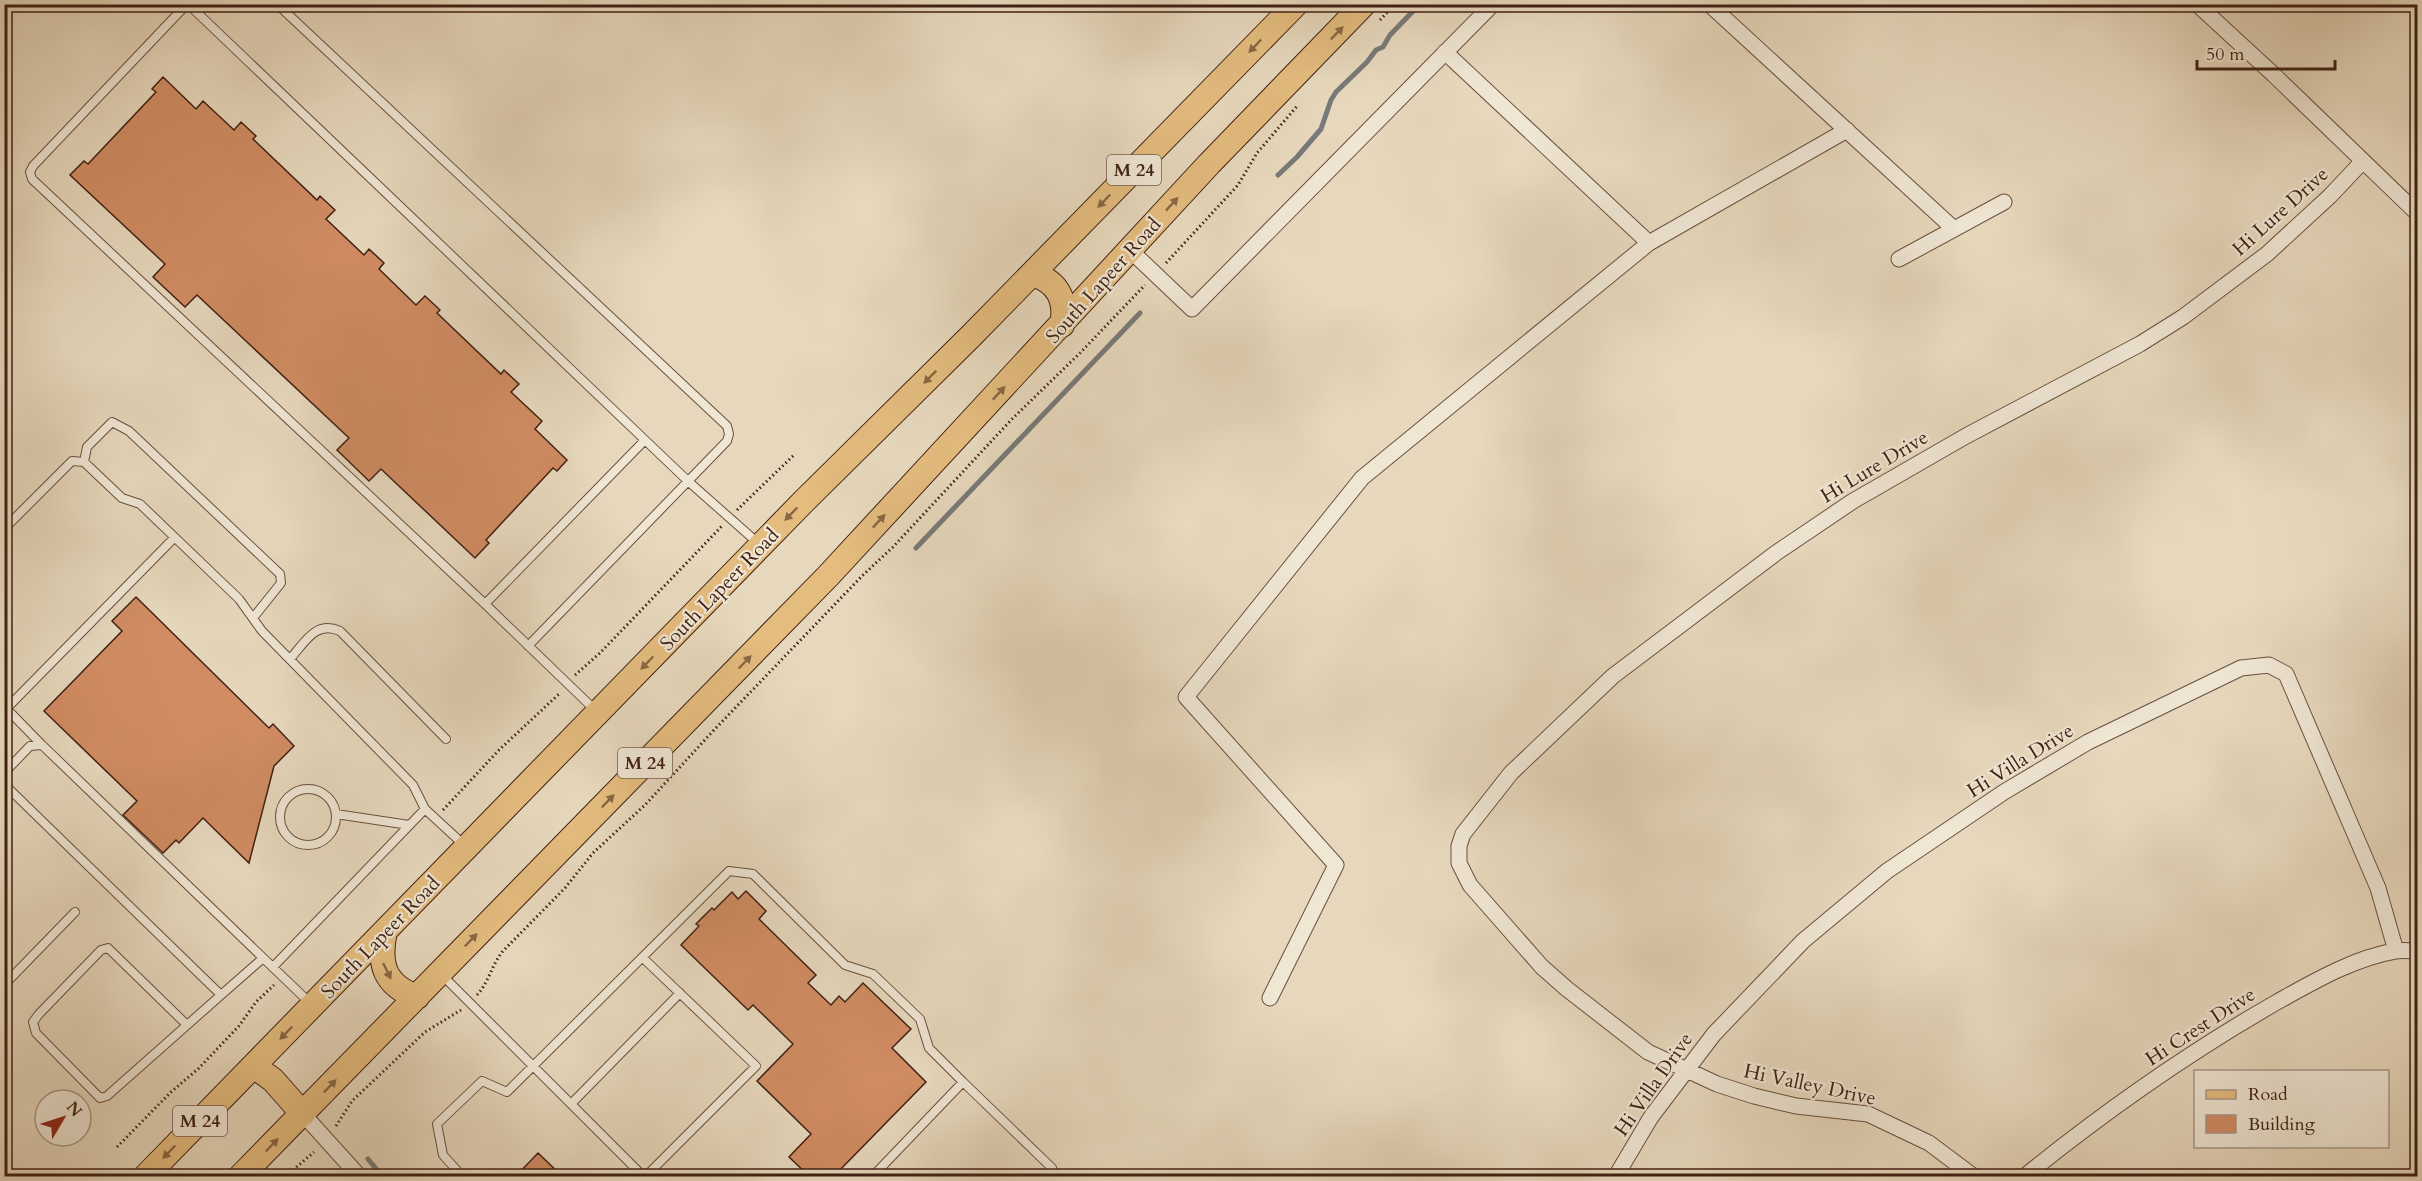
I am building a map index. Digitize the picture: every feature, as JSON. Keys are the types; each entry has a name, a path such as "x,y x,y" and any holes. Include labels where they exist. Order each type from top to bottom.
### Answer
{"main road":[{"name":"South Lapeer Road","path":"146,1176 761,546 1296,4"},
{"name":"South Lapeer Road","path":"241,1176 828,576 1209,164 1372,13"},
{"path":"1032,274 1041,276 1058,292 1064,303 1062,325"},
{"path":"385,931 381,949 382,963 387,975 404,992 417,997"},
{"path":"254,1066 273,1080 303,1114"}],"street":[{"path":"1130,250 1192,309 1493,4"},
{"path":"1709,4 1953,228"},
{"path":"2197,4 2418,214"},
{"path":"1445,52 1649,243"},
{"path":"1270,998 1336,865 1186,697 1362,478 1649,243 1847,130"},
{"name":"Hi Lure Drive","path":"1459,863 1459,846 1463,834 1511,773 1613,676 1776,553 1853,501 1966,436 2140,344 2184,317 2281,242 2364,161"},
{"path":"1899,259 2004,202"},
{"name":"Hi Villa Drive","path":"1616,1176 1651,1117 1713,1034 1803,941 1887,871 2004,792 2088,742 2241,668 2269,665 2286,674 2378,888 2396,951"},
{"name":"Hi Valley Drive","path":"1459,863 1470,885 1542,967 1648,1052 1717,1084 1754,1096 1796,1106 1868,1114 1929,1143 1973,1176"},
{"name":"Hi Crest Drive","path":"2025,1176 2087,1126 2227,1031 2306,986 2347,967 2396,951 2418,951"},
{"path":"303,1114 359,1176"}],"lane":[{"path":"598,713 33,179 30,172 33,166 187,4 689,482 761,546"},
{"path":"277,4 727,426 729,434 727,441 528,646"},
{"path":"84,462 87,447 112,422 138,439 280,574 281,584 253,618"},
{"path":"485,604 645,440"},
{"path":"4,529 72,461 84,462 123,498 140,504 239,599 290,659 413,785 425,809 467,848"},
{"path":"174,538 6,707 42,745 312,1006"},
{"path":"290,659 318,628 329,626 340,631 446,739"},
{"path":"4,772 30,746 42,745"},
{"path":"4,784 221,995"},
{"path":"304,790 321,792 334,805 336,814 333,831 328,838 311,846 293,841 286,834 280,816 288,798 304,790"},
{"path":"273,967 425,809"},
{"path":"336,814 409,825"},
{"path":"462,1176 443,1155 437,1124 482,1081 507,1092 729,871 753,874 845,965 873,974 920,1019 929,1048 1052,1168 1050,1176"},
{"path":"4,985 75,912"},
{"path":"187,1025 108,948 101,950 33,1022 36,1034 100,1098 107,1096 262,959"},
{"path":"440,972 645,1176 756,1066 643,958"},
{"path":"571,1104 680,993"},
{"path":"873,1176 963,1082"}],"path":[{"path":"1372,13 1395,4"},
{"path":"339,1122 352,1101 425,1032 470,1002 487,981 495,961 503,951 565,888 593,853 645,805 714,730 863,575 893,547 1005,426 1156,274 1238,185 1257,153 1304,98"},
{"path":"435,819 499,750 794,455"},
{"path":"117,1147 171,1092 198,1070 239,1026 256,1002 282,976"},
{"path":"286,1176 313,1152"}],"building":[{"path":"163,77 196,109 203,101 234,130 241,122 256,136 253,139 317,200 320,196 335,210 326,219 364,255 369,249 384,263 379,269 416,305 425,296 440,310 437,313 501,374 504,370 519,384 511,392 542,421 535,429 567,460 557,471 553,468 486,540 489,543 475,558 381,469 369,481 337,450 349,438 197,295 185,307 153,277 165,264 70,175 84,161 88,164 156,92 152,89"},
{"path":"136,597 269,728 273,724 294,746 274,766 249,863 203,818 179,843 176,840 163,853 123,815 137,801 44,711 122,631 112,621"},
{"path":"746,891 766,911 759,919 816,975 808,983 831,1005 839,996 845,1002 863,983 911,1029 892,1048 926,1082 834,1176 809,1176 789,1157 811,1134 757,1081 793,1044 753,1005 748,1010 681,945 699,926 696,924 712,908 714,910 732,892 738,899"},
{"path":"538,1153 562,1176 516,1176"}],"waterway":[{"path":"1278,175 1321,129 1336,92 1376,50 1383,47 1390,35 1420,4"},
{"path":"916,548 1140,313"},
{"path":"368,1159 382,1176"}]}
